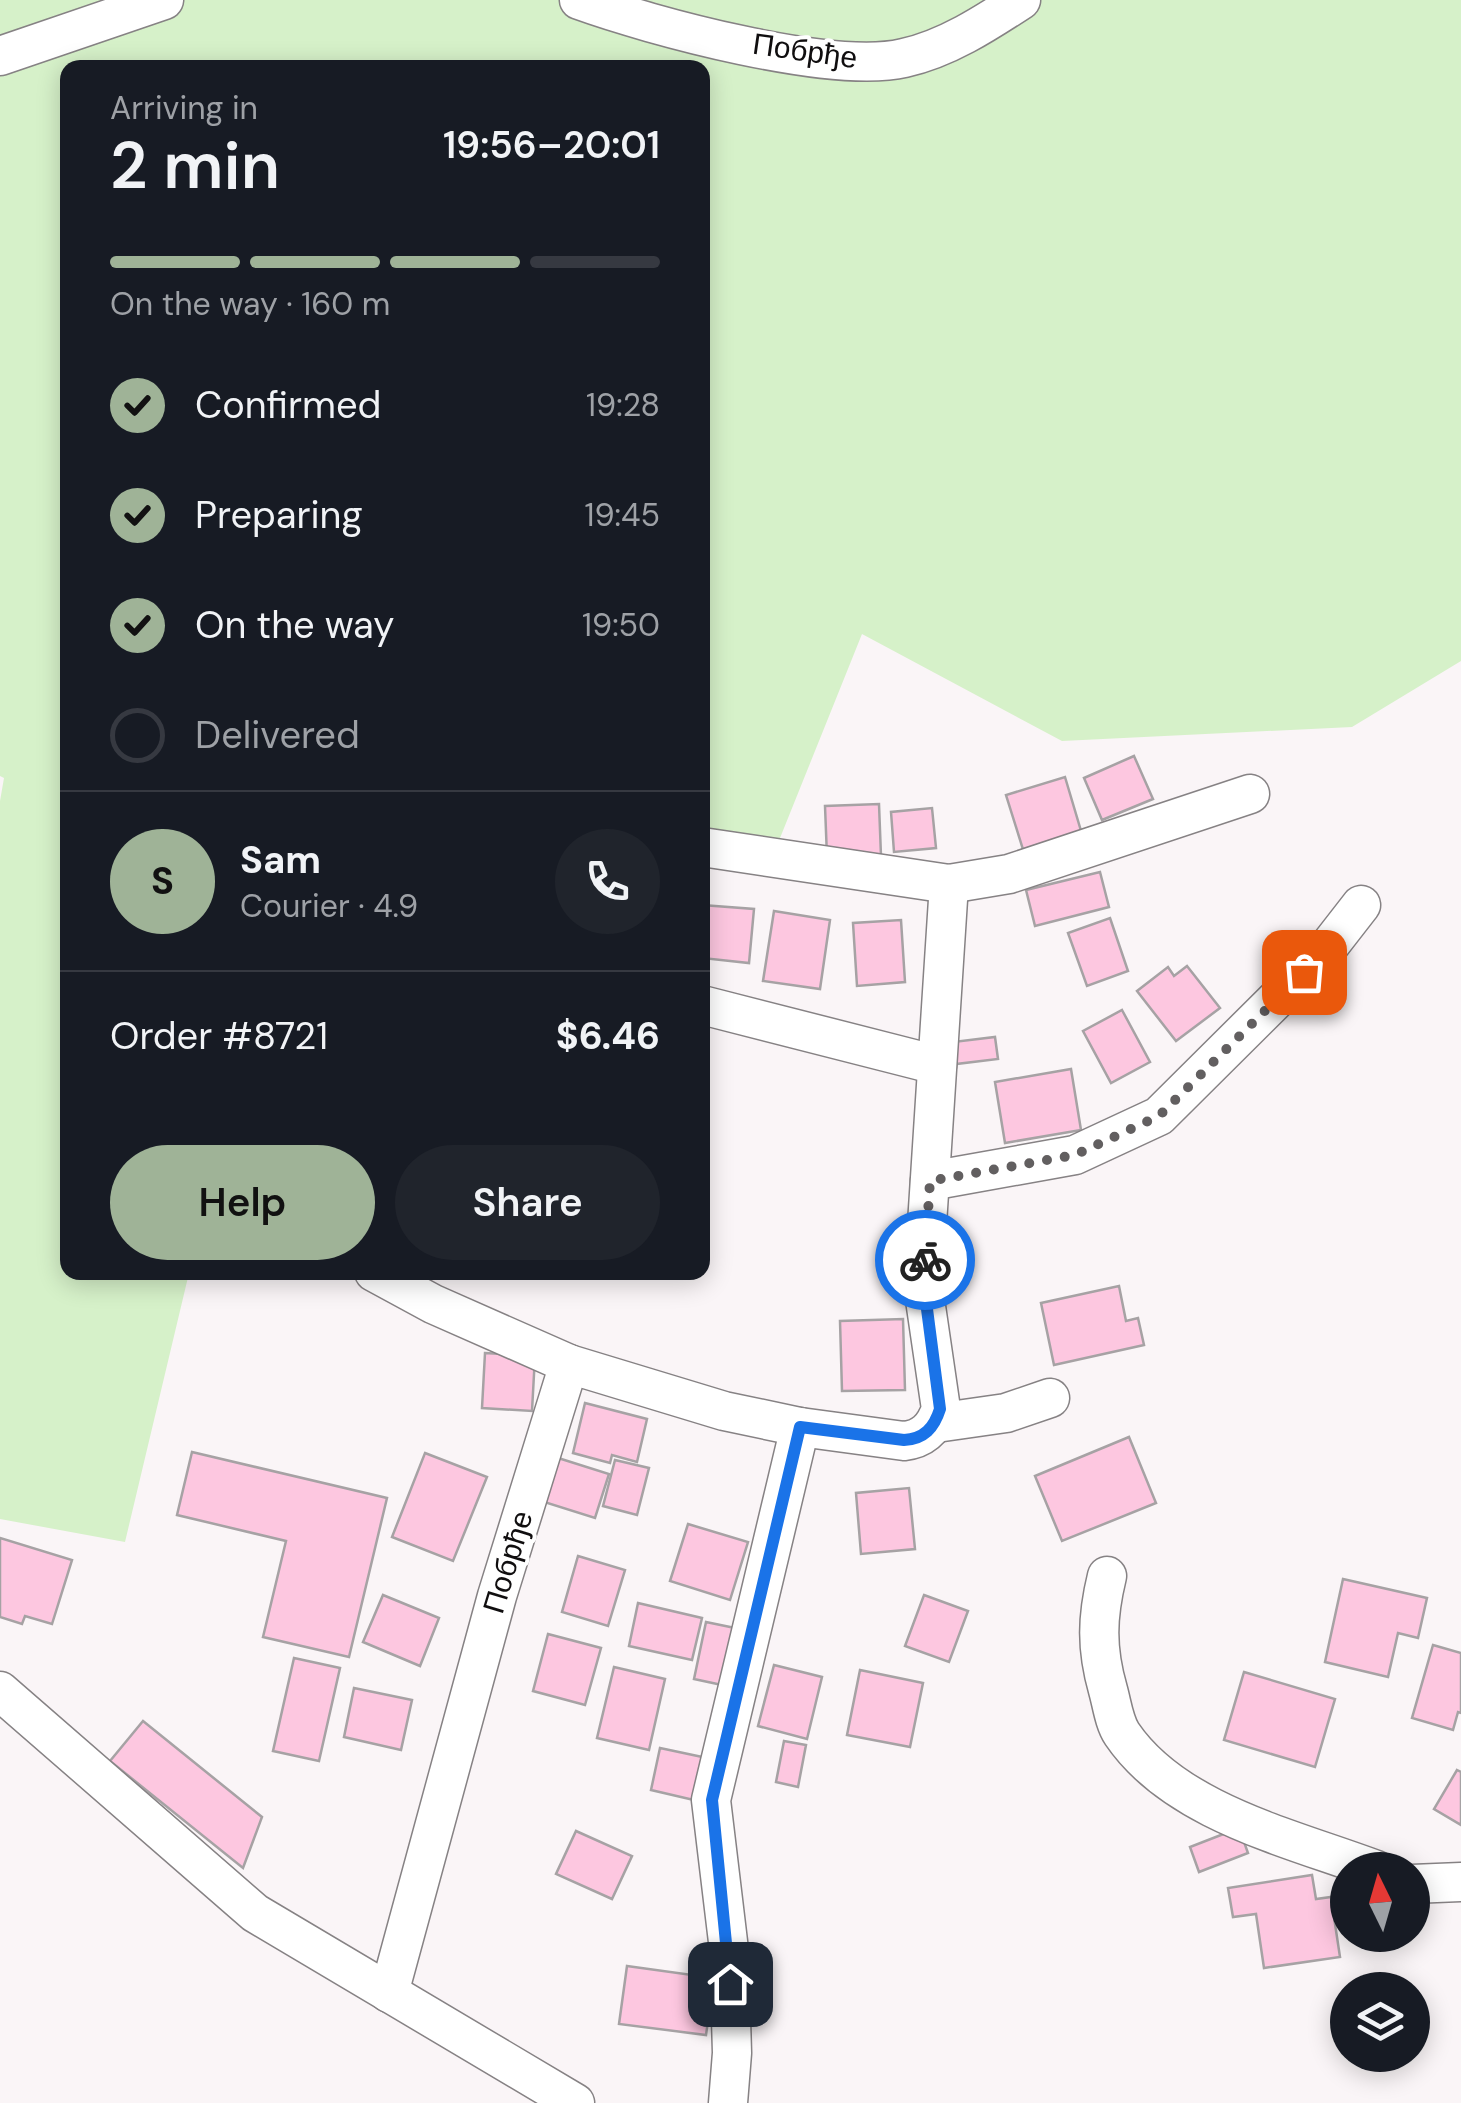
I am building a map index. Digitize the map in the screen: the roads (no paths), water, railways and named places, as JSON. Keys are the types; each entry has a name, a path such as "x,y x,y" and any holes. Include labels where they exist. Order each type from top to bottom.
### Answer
{"street":[{"path":"0,56 164,0"},
{"name":"Побрђе","path":"579,0 714,36 852,63 905,58 975,29 1021,0"},
{"path":"710,848 949,884 1009,874 1250,794"},
{"path":"403,1280 432,1288 570,1364 724,1411 800,1427 919,1439 936,1423 940,1409 924,1286 949,884"},
{"path":"930,1181 1075,1155 1159,1116 1326,950 1361,904"},
{"path":"710,1006 937,1065"},
{"name":"Побрђе","path":"390,1993 497,1596 570,1364"},
{"path":"936,1423 1006,1413 1050,1398"},
{"path":"728,2103 732,2053 729,1950 712,1800 800,1427"},
{"path":"1107,1576 1097,1619 1104,1677 1119,1730 1164,1781 1211,1807 1330,1852"},
{"path":"0,1691 255,1913 576,2103"},
{"path":"1430,1883 1461,1882"}]}
